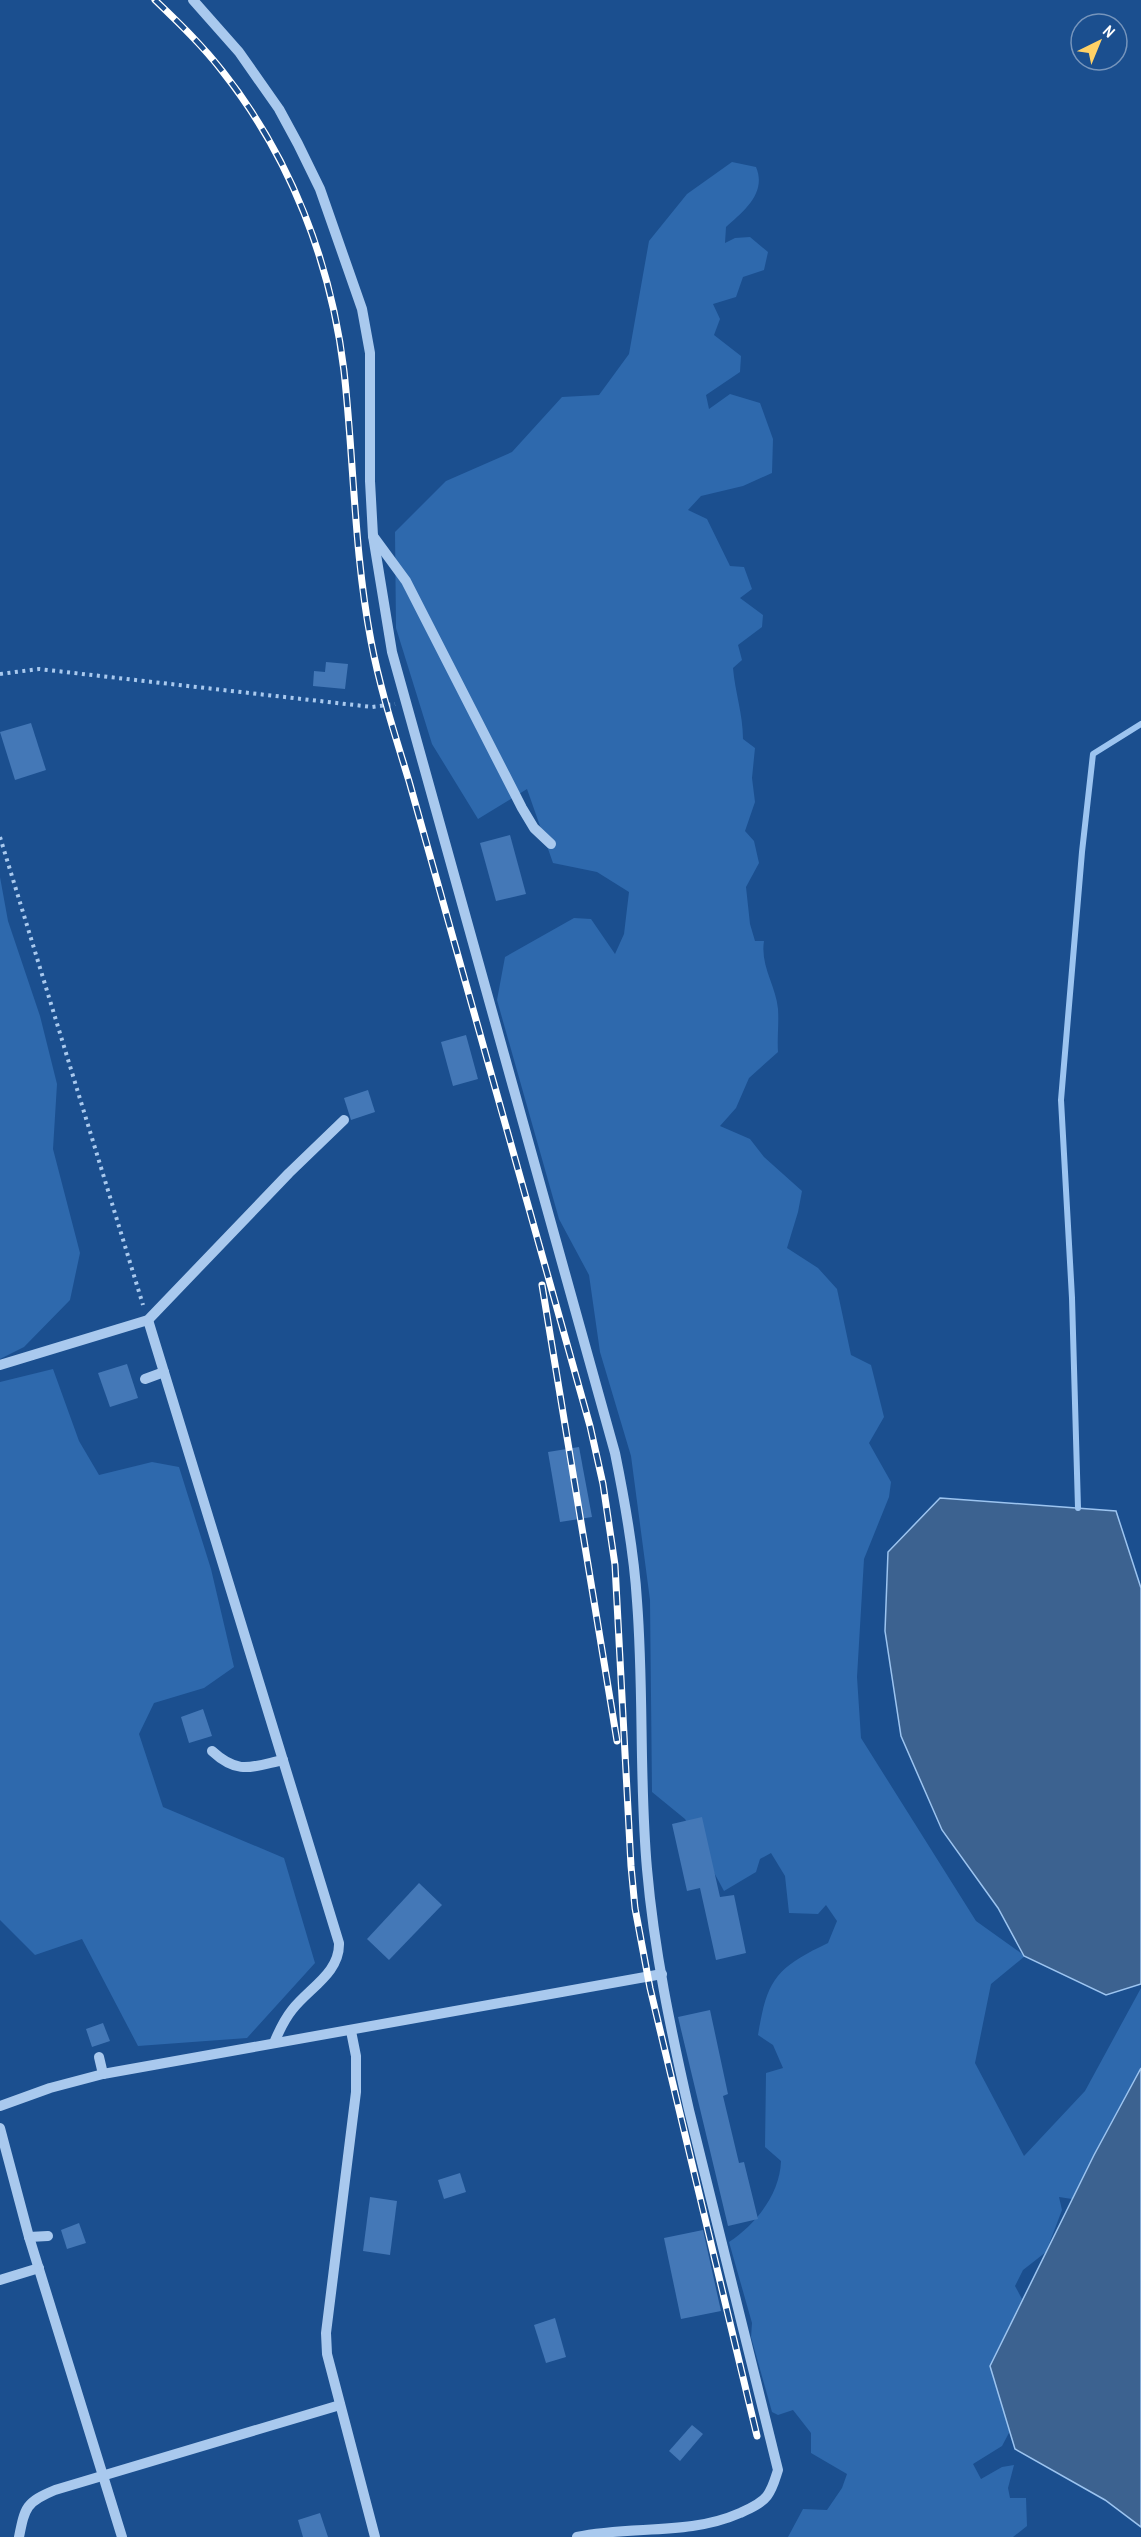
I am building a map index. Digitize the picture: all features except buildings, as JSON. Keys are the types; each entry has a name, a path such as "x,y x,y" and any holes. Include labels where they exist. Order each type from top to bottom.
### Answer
{"lane":[{"path":"193,0 239,52 284,118 320,189 358,298 370,353 370,481 373,536 392,652 403,700 615,1453 629,1526 638,1601 647,1867 662,1974 689,2110 778,2470 774,2484 766,2498 720,2522 696,2527 596,2533 577,2537"},
{"path":"373,536 406,581 522,808 534,828 551,844"},
{"path":"0,1365 148,1320 289,1173 344,1120"},
{"path":"148,1320 339,1943 337,1961 293,2008 280,2026 274,2043"},
{"path":"145,1379 164,1372"},
{"path":"212,1751 225,1764 234,1767 258,1766 283,1760"},
{"path":"0,2106 50,2088 103,2074 662,1974"},
{"path":"351,2031 356,2056 356,2092 326,2333 327,2354 375,2537"},
{"path":"99,2056 103,2074"},
{"path":"0,2128 29,2236 122,2537"},
{"path":"29,2236 48,2236"},
{"path":"0,2280 39,2268"},
{"path":"19,2537 26,2508 33,2500 56,2490 340,2405"}],"path":[{"path":"0,674 39,669 372,708 395,704 403,700"},
{"path":"0,837 148,1320"}],"shaded area":[{"path":"732,162 756,167 759,176 752,201 726,227 725,243 735,238 750,237 768,252 764,270 743,277 736,297 713,304 720,319 714,335 741,356 740,372 706,395 709,409 730,394 760,403 773,439 772,473 743,486 701,496 688,510 707,519 730,566 744,567 752,589 740,598 763,615 762,627 738,645 742,660 733,668 743,739 755,748 752,778 755,802 745,831 754,841 759,863 746,887 750,924 755,941 764,941 764,959 777,1000 778,1052 749,1078 736,1108 720,1126 750,1139 764,1157 802,1191 787,1248 818,1268 837,1289 851,1355 871,1365 884,1417 869,1443 891,1482 889,1497 864,1559 857,1677 861,1738 976,1921 1025,1956 991,1984 975,2063 1024,2156 1085,2091 1141,1988 1141,2071 1115,2149 1072,2199 1059,2197 1062,2210 1046,2252 1023,2270 1015,2286 1022,2299 990,2366 1010,2431 1002,2446 973,2464 981,2479 1002,2467 1014,2465 1008,2488 1010,2498 1026,2498 1027,2526 1013,2537 788,2537 803,2509 827,2510 842,2488 847,2474 811,2453 811,2433 793,2410 778,2415 772,2412 751,2337 752,2323 729,2242 739,2235 765,2207 780,2173 781,2161 765,2147 766,2073 783,2068 773,2045 758,2035 765,2001 770,1988 785,1968 828,1943 837,1921 826,1905 818,1914 789,1913 785,1876 771,1853 760,1859 756,1872 724,1891 685,1819 652,1792 650,1600 631,1456 600,1352 589,1275 559,1219 497,1000 505,957 574,918 591,919 615,954 624,934 629,892 597,872 553,863 527,789 478,819 432,744 396,628 395,532 446,481 512,452 562,397 599,395 629,354 649,241 687,194"},
{"path":"0,877 8,921 40,1016 57,1084 53,1149 80,1253 70,1300 24,1347 0,1359"},
{"path":"53,1369 79,1441 99,1475 152,1462 179,1467 211,1569 234,1667 204,1688 154,1703 139,1734 163,1807 284,1858 315,1963 247,2038 138,2046 82,1939 35,1955 0,1920 0,1382"},
{"path":"940,1498 1116,1511 1141,1588 1141,1984 1106,1995 1024,1956 998,1908 942,1830 901,1736 885,1631 888,1552"},
{"path":"1141,2068 1141,2527 1105,2500 1015,2449 990,2366 1094,2155"}],"waterway":[{"path":"1078,1508 1072,1298 1061,1100 1082,852 1093,754 1141,724"}],"railway":[{"path":"155,0 215,62 247,105 269,140 304,213 329,291 344,371 361,574 375,659 590,1426 603,1484 615,1565 635,1908 650,1988 757,2436"},
{"path":"542,1285 617,1741"}]}
